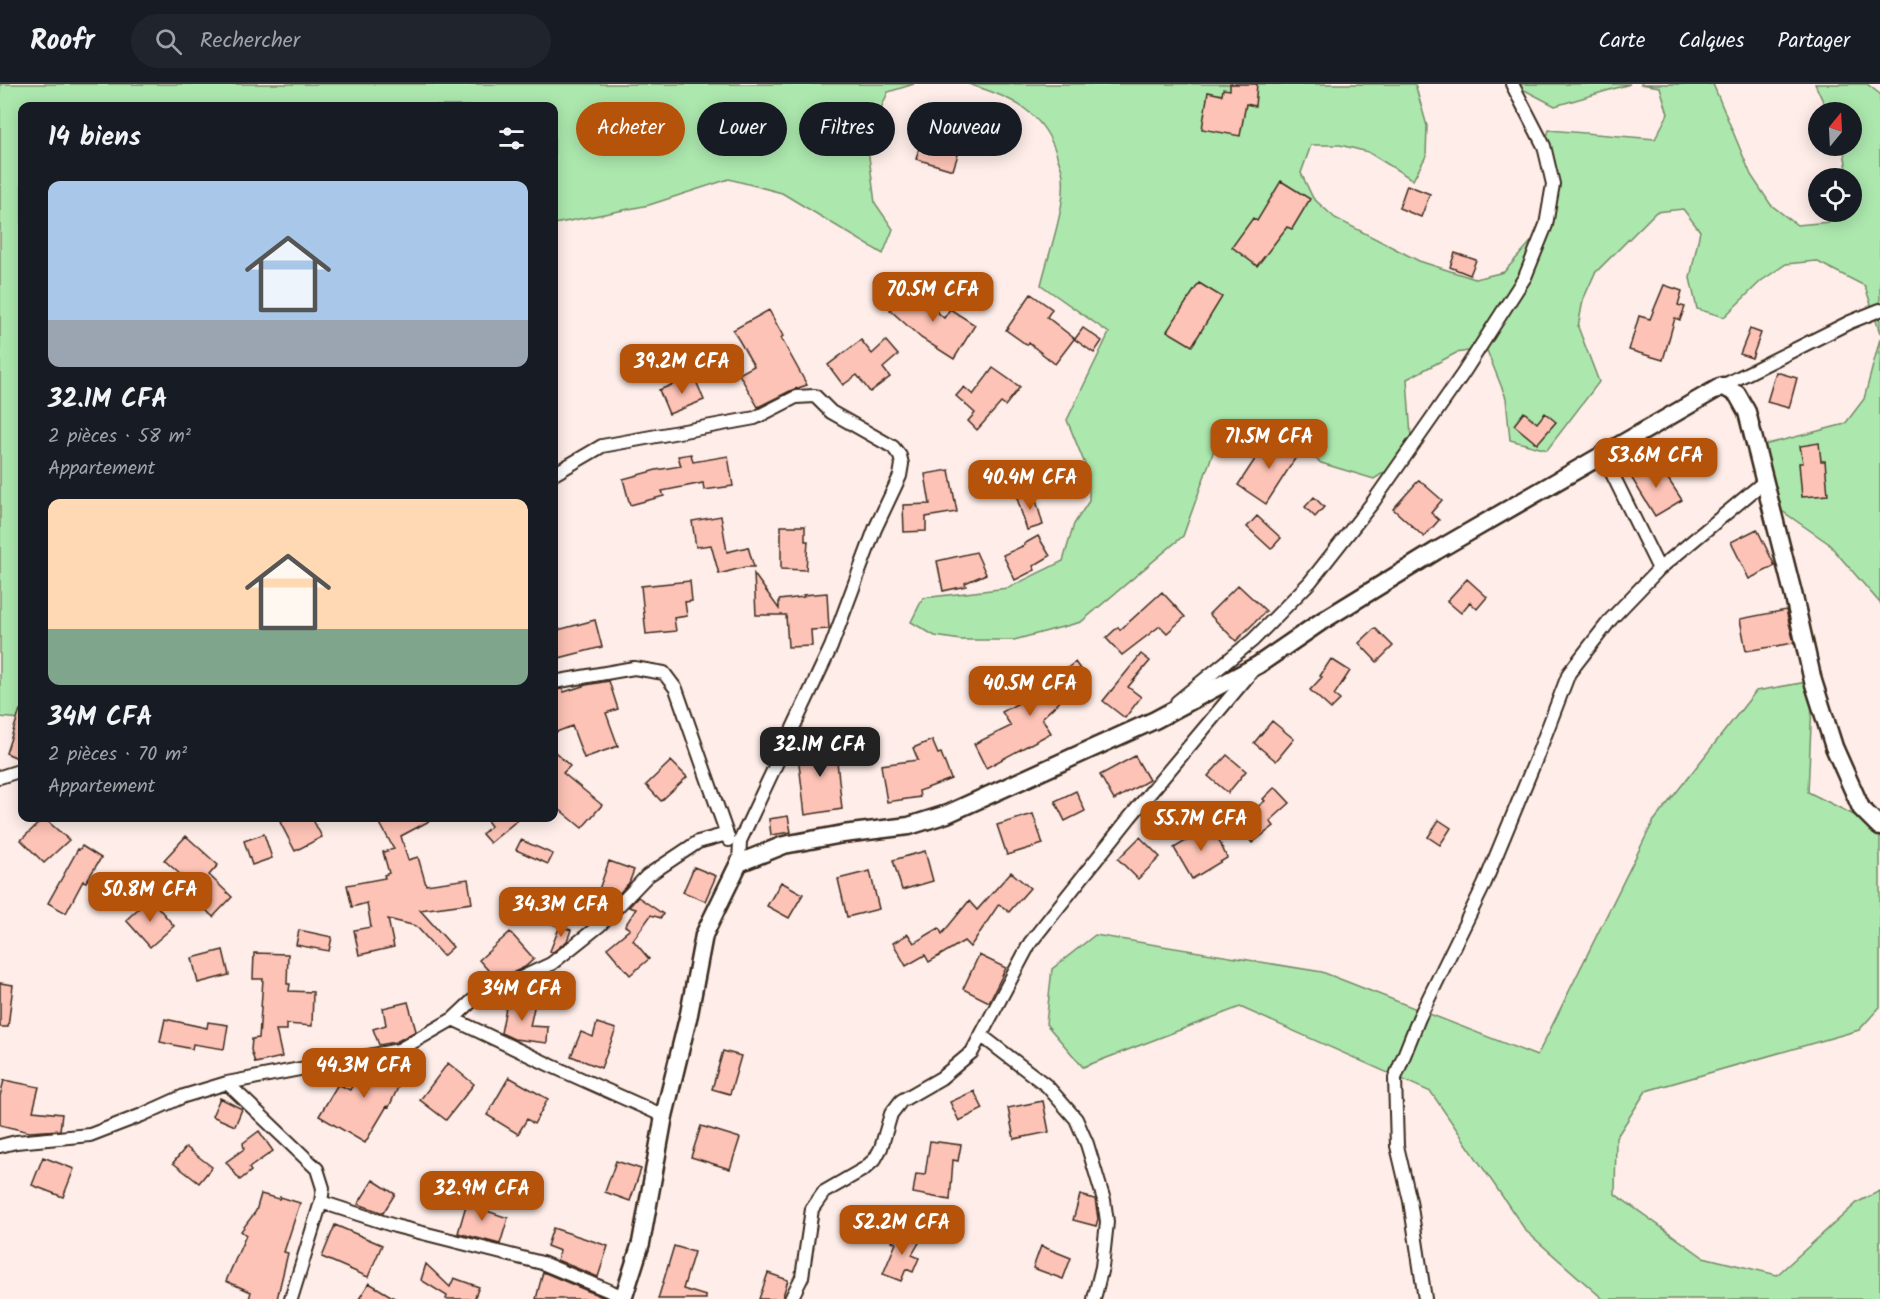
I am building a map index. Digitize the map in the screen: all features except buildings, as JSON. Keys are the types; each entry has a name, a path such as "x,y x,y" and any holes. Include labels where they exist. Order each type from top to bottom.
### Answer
{"main road":[{"path":"623,1298 641,1244 664,1116 704,935 739,863 784,845 843,834 909,826 947,814 1155,720 1258,665 1322,621 1426,557 1722,386 1737,394 1746,412 1814,681 1834,747 1861,808 1880,827"}],"street":[{"path":"1155,720 1253,640 1310,582 1373,502 1462,375 1525,277 1546,225 1553,184 1544,146 1512,84"},
{"path":"1722,386 1880,309"},
{"path":"558,472 602,446 755,418 796,397 815,396 831,412 893,447 900,456 902,464 900,476 875,529 831,647 740,841 739,863"},
{"path":"1603,455 1659,569"},
{"path":"1425,1299 1410,1201 1397,1146 1395,1078 1419,1017 1484,885 1569,673 1611,620 1659,569 1765,481"},
{"path":"791,1299 802,1277 812,1209 824,1192 875,1159 881,1148 891,1114 901,1101 941,1078 972,1052 1030,943 1137,809 1258,665"},
{"path":"558,681 634,668 664,673 676,689 739,863"},
{"path":"0,777 18,771"},
{"path":"0,1146 16,1142 90,1135 184,1096 227,1083 399,1050 453,1019 472,1001 551,964 600,926 647,876 698,842 727,834"},
{"path":"453,1019 664,1116"},
{"path":"982,1036 1047,1086 1076,1119 1087,1144 1107,1222 1094,1299"},
{"path":"227,1083 317,1169 323,1188 321,1202 291,1299"},
{"path":"321,1202 395,1226 542,1263 623,1298"}],"green space":[{"path":"0,84 914,84 888,92 884,102 799,102 799,156 869,156 875,203 893,229 883,254 782,193 729,179 649,205 558,223 558,102 18,102 18,719 0,717"},
{"path":"968,84 1415,84 1427,126 1426,156 1413,180 1368,152 1340,145 1311,145 1301,173 1313,198 1335,218 1419,261 1475,279 1504,272 1546,225 1553,184 1544,146 1549,130 1655,139 1668,114 1660,87 1640,84 1713,84 1751,175 1771,205 1797,225 1862,222 1862,168 1847,168 1845,156 1862,156 1862,102 1823,102 1815,84 1867,84 1880,94 1880,333 1865,286 1816,261 1786,264 1761,281 1724,317 1697,309 1690,278 1700,231 1683,209 1656,212 1595,273 1583,300 1578,327 1599,382 1547,450 1510,440 1506,398 1486,348 1456,353 1407,379 1411,437 1399,463 1374,479 1321,463 1277,430 1224,422 1183,536 1081,622 1014,640 961,640 935,636 911,622 923,598 1008,588 1063,561 1074,524 1089,501 1089,474 1067,420 1109,333 1041,285 1062,203 1063,175 1045,129 1022,107 1022,102 1014,102"},
{"path":"1513,84 1630,84 1555,106"},
{"path":"1880,339 1880,603 1828,543 1759,495 1754,469 1764,445 1845,424 1864,399"},
{"path":"1813,681 1808,792 1880,828 1880,1007 1859,1030 1646,1091 1616,1138 1615,1194 1703,1257 1777,1275 1858,1202 1880,1191 1880,1299 1603,1299 1526,1231 1431,1092 1240,1007 1083,1067 1046,1024 1052,969 1095,935 1322,972 1537,1056 1653,822 1756,691"}]}
